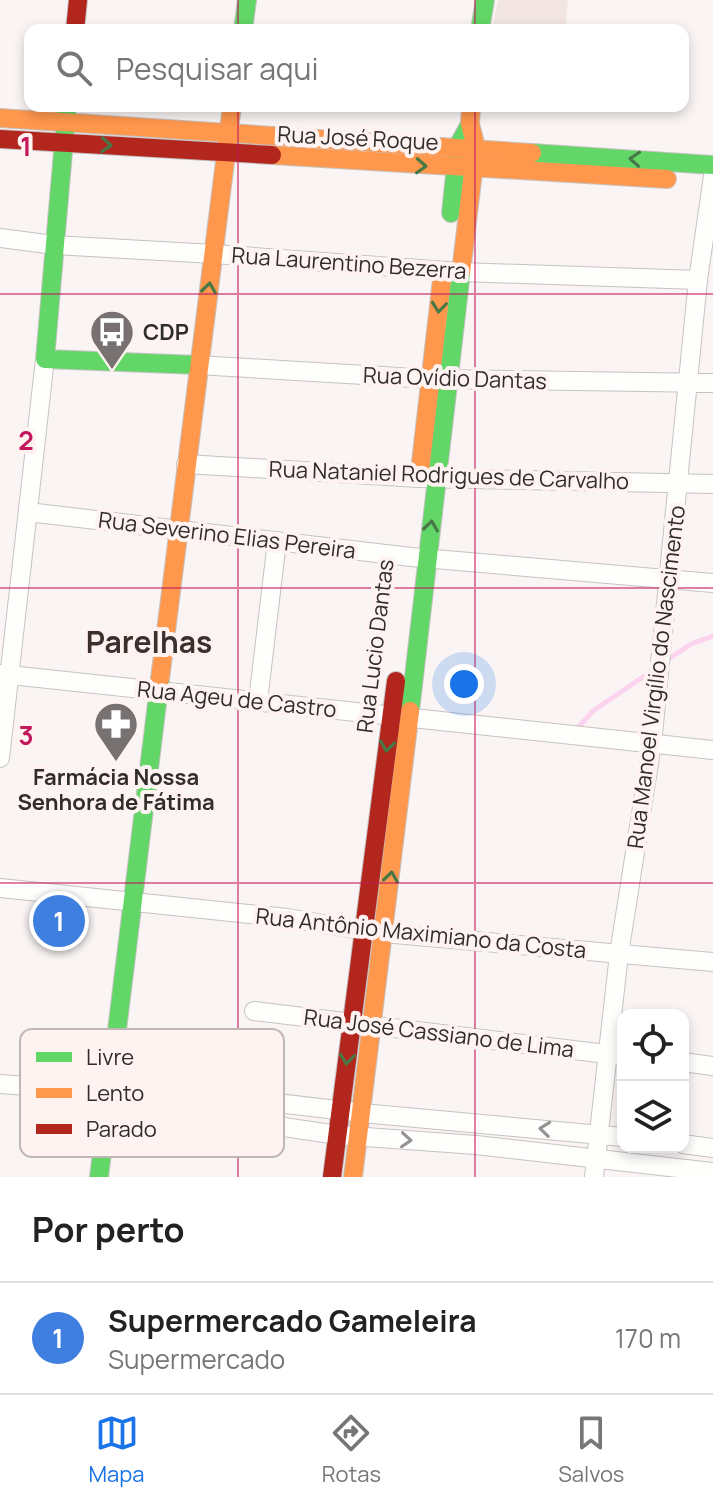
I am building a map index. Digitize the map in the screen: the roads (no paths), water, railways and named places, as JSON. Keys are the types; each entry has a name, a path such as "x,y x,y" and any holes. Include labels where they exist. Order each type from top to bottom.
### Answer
{"street":[{"path":"76,24 78,0"},
{"path":"244,24 247,0"},
{"path":"481,24 485,0"},
{"path":"115,1029 231,112"},
{"path":"0,758 5,675 45,359 66,114"},
{"name":"Rua José Roque","path":"0,118 66,114 229,131 713,165"},
{"name":"Rua Lucio Dantas","path":"353,1177 382,934 400,717 470,115"},
{"name":"Rua José Roque","path":"0,139 365,163 713,180"},
{"path":"365,163 367,141"},
{"name":"Rua Manoel Virgílio do Nascimento","path":"596,1168 616,1055 619,954 652,744 698,280 713,180"},
{"name":"Rua Laurentino Bezerra","path":"0,238 54,245 452,272 698,280"},
{"path":"45,359 198,365"},
{"name":"Rua Ovídio Dantas","path":"198,365 440,378 713,383"},
{"name":"Rua Nataniel Rodrigues de Carvalho","path":"186,464 428,478 713,484"},
{"name":"Rua Severino Elias Pereira","path":"28,512 419,557 713,583"},
{"path":"258,701 277,541"},
{"name":"Rua Ageu de Castro","path":"5,675 713,750"},
{"name":"Rua Lucio Dantas","path":"332,1177 363,931 400,717"},
{"name":"Rua Antônio Maximiano da Costa","path":"0,888 287,918 382,934 713,962"},
{"name":"Rua José Cassiano de Lima","path":"254,1011 616,1055"},
{"path":"689,1063 713,1066"},
{"path":"0,1084 20,1085"},
{"path":"284,1106 617,1136"},
{"path":"476,1145 479,1123"},
{"path":"284,1125 338,1135 476,1145 596,1168 713,1172"},
{"path":"689,1145 713,1148"},
{"path":"99,1177 101,1157"}],"waterway":[{"path":"664,662 691,644 713,636"},
{"path":"576,730 593,711 653,670"}],"place":[{"name":"CDP","path":"112,371"},
{"name":"Farmácia Nossa Senhora de Fátima","path":"116,763"},
{"name":"Supermercado Gameleira","path":"59,921"}],"district":[{"name":"Parelhas","path":"149,641"}]}
